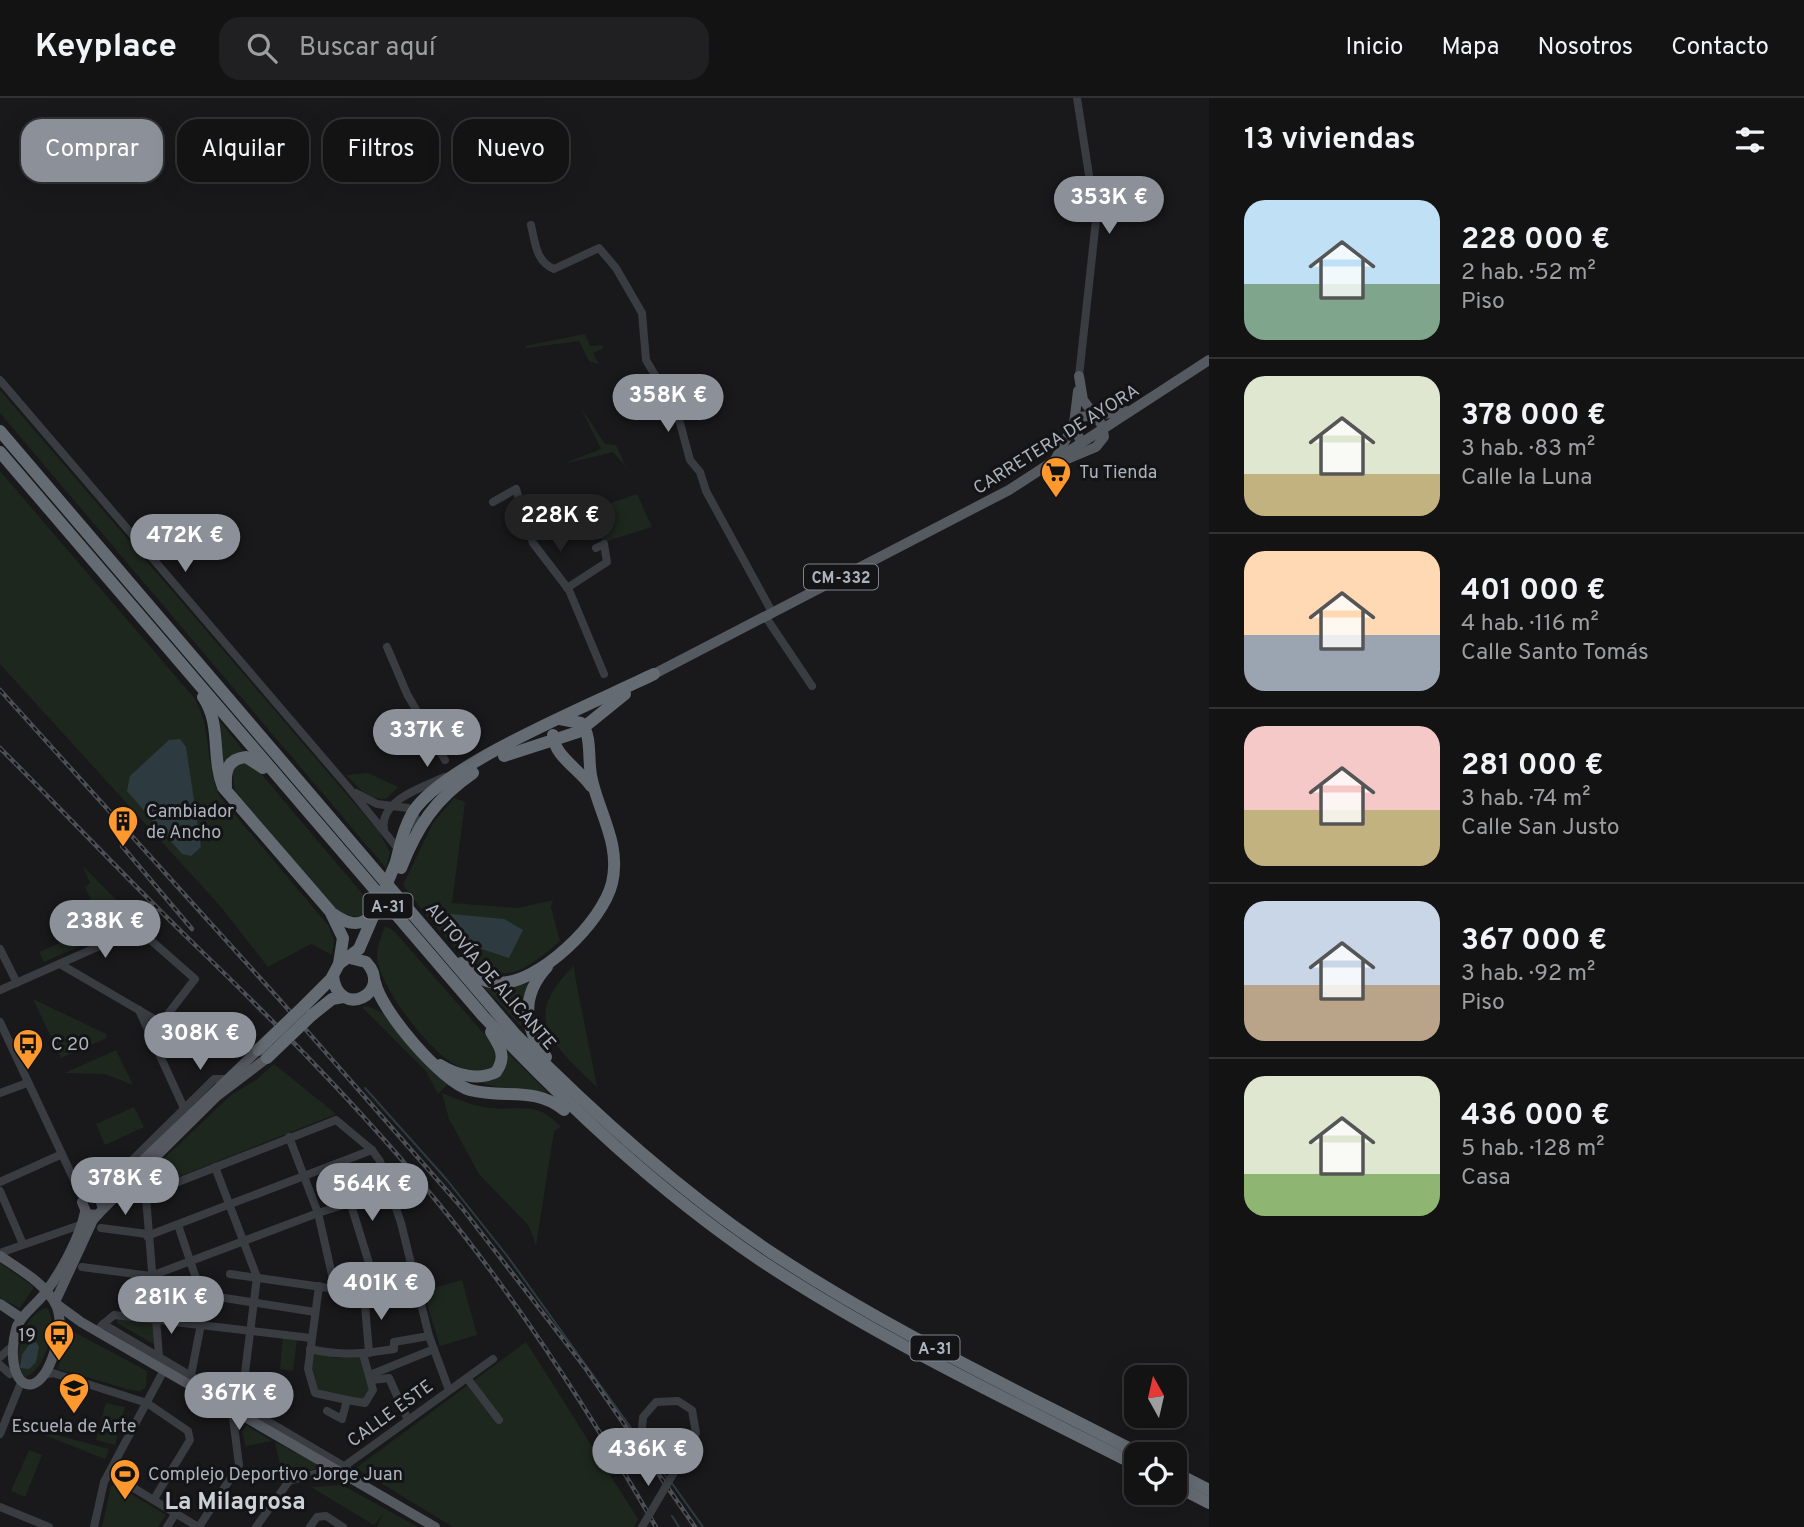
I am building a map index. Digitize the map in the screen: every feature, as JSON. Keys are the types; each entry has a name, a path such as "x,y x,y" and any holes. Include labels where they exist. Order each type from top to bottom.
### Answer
{"highway":[{"name":"AUTOVÍA DE ALICANTE","path":"0,432 515,1034 562,1080 683,1186 737,1228 809,1277 890,1324 1124,1446"},
{"name":"AUTOVÍA DE ALICANTE","path":"0,452 483,1016 597,1131 664,1189 794,1282 863,1322 1124,1459"},
{"path":"186,670 210,709 215,726 217,771 226,790 330,911 343,938 337,991 343,997 376,1002 388,1011 454,1083 473,1091 543,1097 582,1125 597,1131"},
{"path":"395,847 416,830 437,804 468,776 518,750 554,741 586,728 654,674"},
{"path":"413,812 432,790 476,762 654,674"},
{"path":"518,750 539,749 561,755 578,754 588,750 603,712"},
{"path":"560,719 577,721 586,728 597,795 613,845 612,881 591,923 561,952 532,987 527,1020 532,1036 562,1080"},
{"path":"560,719 554,730 554,741 561,755 579,770 597,795"},
{"path":"226,790 229,764 246,757 262,767 293,796"},
{"name":"A-31","path":"263,1054 308,1011 341,966 363,942 378,914 395,847 413,812"},
{"path":"330,911 350,924 378,914"},
{"path":"359,999 369,992 374,976 371,938 378,914"},
{"path":"432,936 465,967 494,983 524,978 561,952"},
{"path":"341,966 366,962 388,1011"},
{"name":"A-31","path":"308,1011 332,999 343,997"},
{"path":"423,1051 438,1064 457,1073 482,1077 496,1072 502,1061 502,1050 483,1016"},
{"path":"1187,1479 1209,1490"},
{"path":"1187,1492 1209,1503"}],"main road":[{"name":"CARRETERA DE AYORA","path":"654,674 1007,491 1209,360"},
{"path":"1079,376 1083,400 1104,429"},
{"name":"CM-332","path":"1079,376 1074,424 1082,443"},
{"name":"CM-332","path":"1053,462 1080,417 1093,414 1112,415 1143,404"},
{"name":"CM-332","path":"1041,470 1096,447 1103,440 1104,429"},
{"path":"263,1054 100,1212 50,1299 22,1318 9,1349 10,1374 20,1385 33,1384 48,1371 60,1325 50,1299 85,1212 83,1199 112,1190 226,1079 263,1054"},
{"path":"96,1195 100,1212"},
{"path":"85,1212 100,1212"},
{"path":"0,1254 33,1278 50,1299 80,1322"},
{"path":"0,1304 22,1318"},
{"path":"60,1325 69,1321 100,1328 164,1370 237,1408 330,1468 435,1527"}],"street":[{"path":"1077,98 1096,220 1079,376"},
{"path":"530,225 541,261 547,266 554,269 599,248 616,268 642,313 646,360 677,412 690,460 700,472 712,503 768,614 812,686"},
{"path":"0,380 348,787 395,847"},
{"path":"494,502 516,489 533,543 567,588 604,674"},
{"path":"567,588 607,562 604,544 596,548"},
{"path":"387,647 407,694 445,760"},
{"path":"395,847 384,815 393,804 476,762"},
{"path":"348,787 370,802 405,806 413,812 416,830 395,847"},
{"path":"0,990 138,929 195,979 151,1036"},
{"path":"0,948 17,983"},
{"path":"60,964 162,1023"},
{"path":"139,1010 184,1108"},
{"path":"0,1022 60,1156 83,1199"},
{"path":"96,1195 214,1079 226,1079"},
{"path":"0,1093 27,1083"},
{"path":"145,1195 336,1120 372,1150 380,1161 401,1223 429,1336 449,1390"},
{"path":"289,1137 318,1213 335,1288"},
{"path":"101,1228 147,1235 372,1150"},
{"path":"0,1182 60,1156"},
{"path":"338,1163 378,1292"},
{"path":"147,1165 147,1235 159,1356"},
{"path":"109,1473 199,1527 239,1465 237,1408 251,1331 257,1277 215,1167"},
{"path":"134,1178 145,1185"},
{"path":"82,1267 152,1276 318,1213 390,1190"},
{"path":"0,1191 23,1244"},
{"path":"0,1254 80,1225"},
{"path":"178,1225 200,1290 207,1296 315,1312"},
{"path":"230,1274 364,1293 416,1289"},
{"path":"320,1286 308,1376 315,1392 365,1403 373,1390 366,1354 364,1293"},
{"path":"311,1338 114,1315 100,1328 159,1356 237,1408 346,1465 349,1478"},
{"path":"191,1375 201,1324"},
{"path":"310,1349 337,1355 366,1354 394,1349 394,1342 429,1336"},
{"path":"0,1357 9,1349"},
{"path":"371,1378 434,1349"},
{"name":"CALLE ESTE","path":"256,1527 289,1481 346,1465 493,1359"},
{"path":"0,1365 10,1374"},
{"path":"94,1527 109,1473 164,1370"},
{"path":"48,1371 147,1403 188,1431 190,1440 153,1499"},
{"path":"371,1378 389,1378 408,1420"},
{"path":"467,1378 499,1420"},
{"path":"0,1434 20,1385"},
{"path":"642,1429 638,1416 664,1399 678,1401 692,1410 696,1433 642,1527"},
{"path":"327,1411 342,1419 346,1400"},
{"path":"0,1507 49,1527"},
{"path":"167,1527 176,1513"},
{"path":"310,1527 317,1517 326,1516 343,1527"}],"shaded area":[{"path":"585,334 590,346 602,345 604,348 593,353 599,364 589,361 579,341 527,348 525,346"},
{"path":"0,390 379,832 390,852 386,868 0,413"},
{"path":"581,408 605,444 616,445 626,467 613,452 563,464 601,449"},
{"path":"0,471 195,699 201,711 212,772 220,797 328,925 334,940 332,955 311,944 268,967 221,907 0,664"},
{"path":"637,494 652,527 604,542 585,512"},
{"path":"220,721 245,753 223,770"},
{"path":"180,739 186,747 201,847 191,856 182,854 127,791 130,776 169,740"},
{"path":"249,763 258,770 371,904 361,917 339,914 235,791 232,770 239,764"},
{"path":"368,773 398,787 386,799 375,798 363,792 346,775"},
{"path":"454,798 465,802 452,903 518,908 553,900 551,907 560,941 536,960 516,971 494,972 479,966 464,955 449,941 403,885 433,823"},
{"path":"83,866 124,908 111,914 106,904 95,908 85,887 90,883"},
{"path":"430,912 504,919 523,930 509,958 452,939"},
{"path":"86,916 96,939 44,962 39,952 76,936 71,922"},
{"path":"385,926 394,931 492,1043 496,1063 487,1071 466,1069 454,1064 431,1045 405,1014 379,966 377,953"},
{"path":"574,966 597,1087 567,1058 548,1030 548,1001 557,984"},
{"path":"529,983 519,1009 522,1027 483,986 500,990"},
{"path":"33,999 106,1034 107,1038 61,1058"},
{"path":"367,1006 381,1012 448,1084 438,1094 426,1071 362,1007"},
{"path":"116,1050 133,1085 105,1074 65,1073"},
{"path":"507,1052 548,1093 502,1088 475,1080 485,1081"},
{"path":"274,1064 336,1114 153,1187 152,1170 231,1095 256,1080"},
{"path":"442,1093 484,1107 536,1110 561,1127 554,1131 536,1246 529,1226 479,1174 449,1119"},
{"path":"134,1107 144,1127 105,1145 96,1124"},
{"path":"0,1263 34,1287 20,1308 0,1298"},
{"path":"462,1280 477,1335 440,1346 423,1291"},
{"path":"47,1308 51,1325 48,1346 39,1366 25,1377 17,1368 24,1332 33,1317"},
{"path":"117,1319 154,1324 157,1346 117,1323"},
{"path":"70,1330 147,1371 146,1387 140,1391 131,1390 58,1369 67,1331"},
{"path":"283,1337 297,1340 293,1371 280,1369"},
{"path":"36,1342 39,1347 36,1362 29,1369 20,1368 22,1355 30,1343"},
{"path":"526,1342 638,1519 634,1527 453,1527 356,1468"},
{"path":"310,1349 336,1358 360,1355 370,1389 362,1401 314,1390 309,1373"},
{"path":"106,1403 125,1407 115,1445 96,1440"},
{"path":"19,1425 109,1449 105,1459"},
{"path":"246,1425 272,1441 246,1446 242,1432"},
{"path":"275,1442 316,1463 316,1468 295,1477 281,1469"},
{"path":"29,1450 42,1455 25,1497 11,1491"},
{"name":"Complejo Deportivo Jorge Juan","path":"116,1485 166,1515 158,1527 102,1527 111,1486"},
{"path":"342,1485 418,1527 377,1527 383,1514 374,1525 311,1487"}],"waterway":[{"path":"365,1088 447,1180 508,1257 667,1478"},
{"path":"671,1482 703,1527"},
{"path":"672,1516 679,1527"}],"railway":[{"path":"0,690 279,999 462,1208 586,1369 695,1527"},
{"path":"0,748 348,1099 434,1198 524,1317 579,1399 656,1527"},
{"path":"122,846 192,929"}],"place":[{"name":"Tu Tienda","path":"1056,499"},
{"name":"Cambiador de Ancho","path":"123,848"},
{"name":"C 20","path":"28,1071"},
{"name":"19","path":"59,1362"},
{"name":"Escuela de Arte","path":"74,1415"},
{"name":"Complejo Deportivo Jorge Juan","path":"125,1501"}],"district":[{"name":"La Milagrosa","path":"235,1501"}]}
